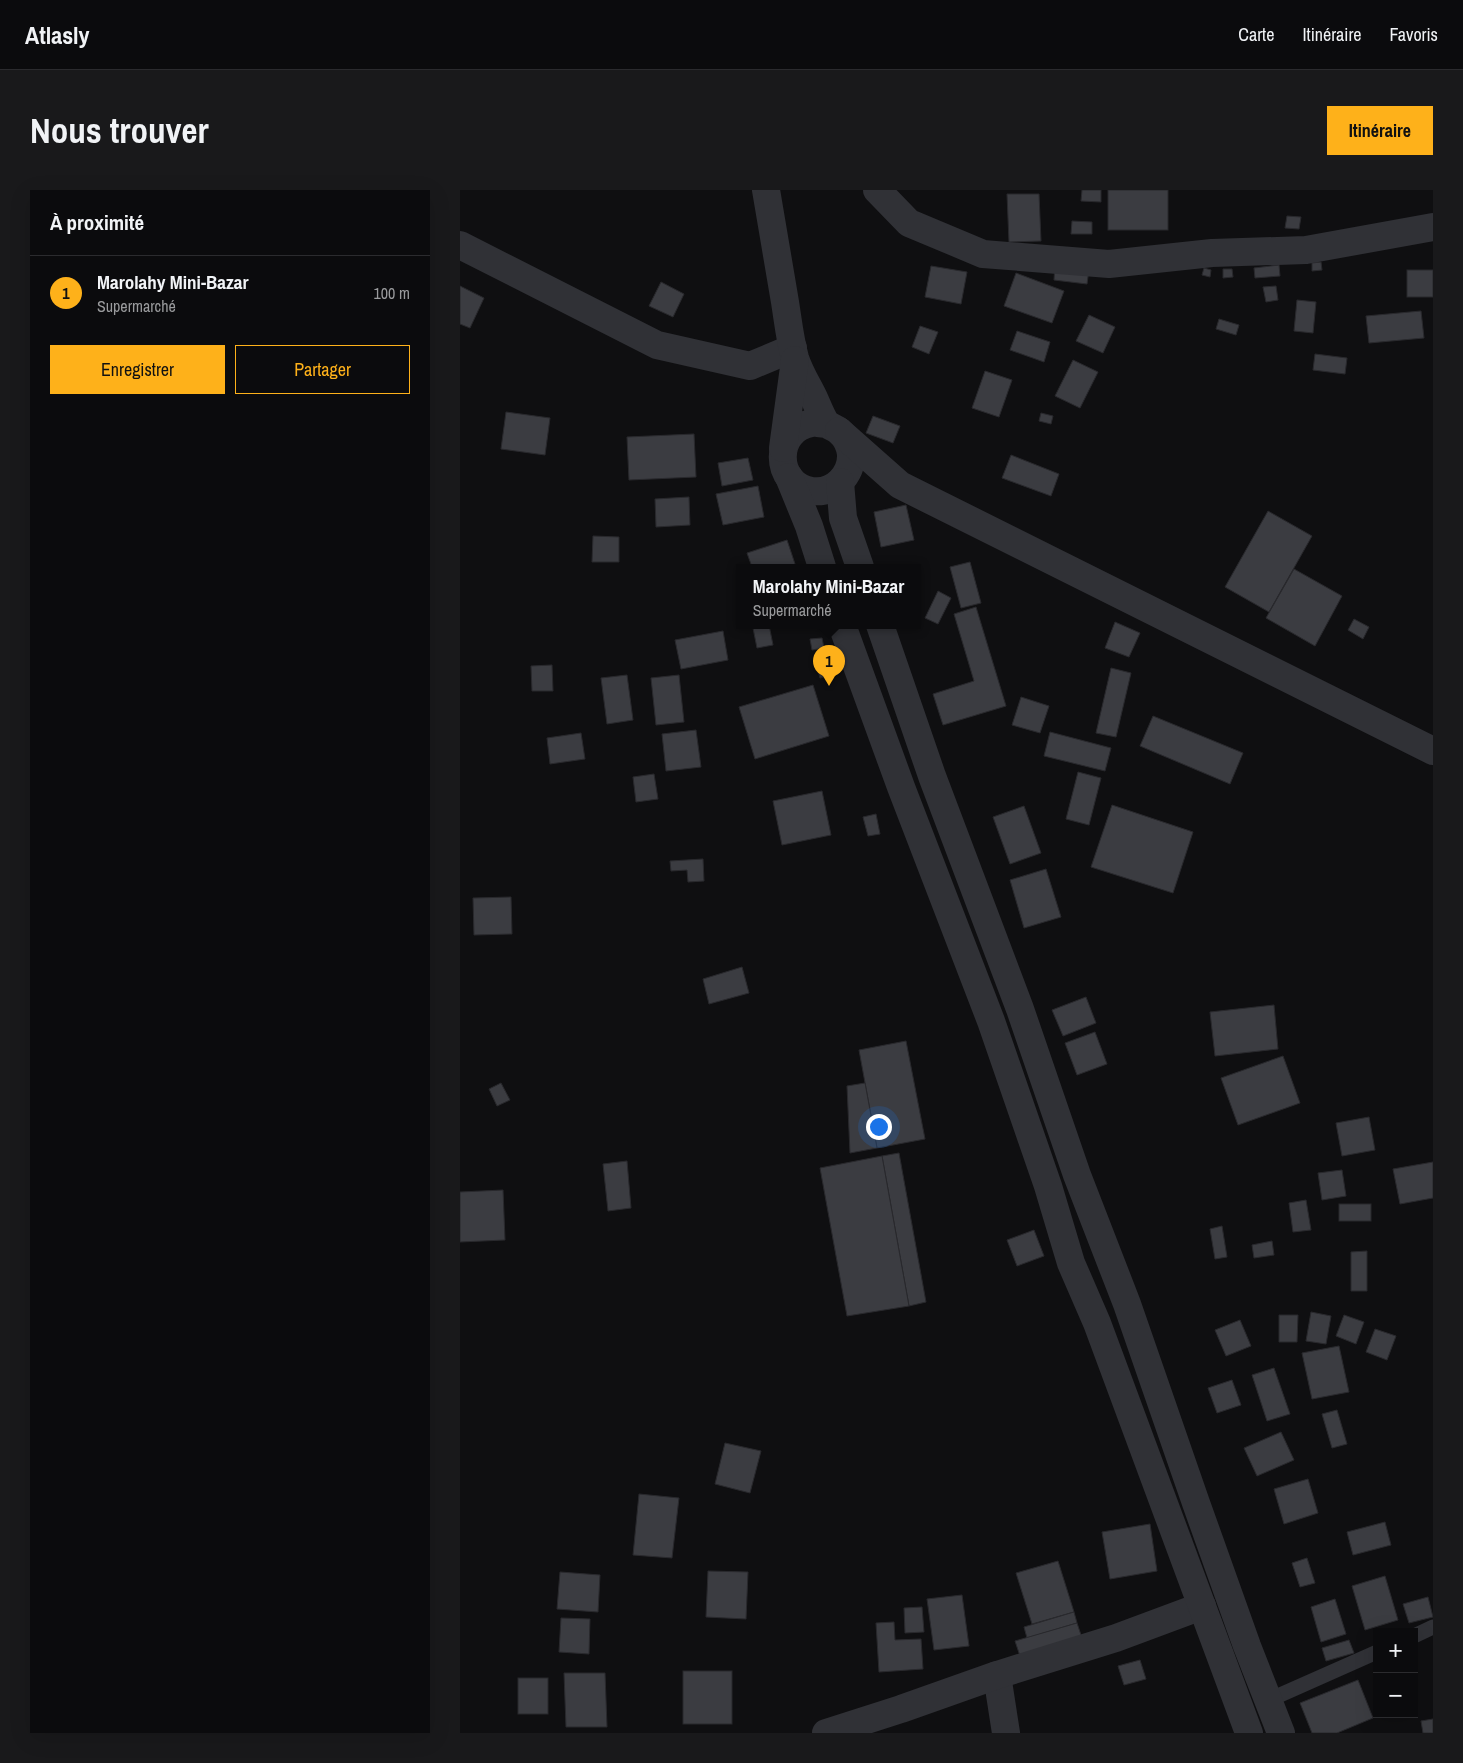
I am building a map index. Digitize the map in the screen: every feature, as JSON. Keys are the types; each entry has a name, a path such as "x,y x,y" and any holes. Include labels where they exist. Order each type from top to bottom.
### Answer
{"street":[{"path":"766,190 794,354 782,450 783,465 809,526 821,564"},
{"path":"877,190 909,223 982,254 1110,264 1212,253 1306,250 1433,227"},
{"path":"460,245 657,345 750,366 794,354"},
{"path":"789,478 800,487 813,491 828,490 842,479 850,465 851,452 847,441 833,428 794,354"},
{"path":"782,450 788,437 799,427 812,423 833,428 900,484 1433,751"},
{"path":"842,479 900,484"},
{"path":"842,479 843,518 859,564"},
{"path":"843,629 901,787 991,1021 1048,1186 1071,1263 1097,1323 1249,1733"},
{"path":"881,629 932,776 1020,1009 1077,1175 1127,1304 1196,1504 1247,1646 1281,1733"},
{"path":"991,1021 1020,1009"},
{"path":"1048,1186 1077,1175"},
{"path":"826,1733 901,1710 997,1675 1116,1638 1202,1606"},
{"path":"1221,1656 1247,1646"},
{"path":"997,1675 1006,1733"}],"lane":[{"path":"1418,1634 1433,1628"},
{"path":"1269,1700 1373,1654"}],"building":[{"path":"1082,190 1101,190 1101,202 1081,201"},
{"path":"1108,190 1168,190 1168,230 1108,230"},
{"path":"1007,194 1039,194 1041,241 1009,242"},
{"path":"1287,216 1301,217 1299,229 1285,228"},
{"path":"1072,221 1092,222 1092,234 1071,234"},
{"path":"1321,262 1322,270 1312,271 1312,263"},
{"path":"1055,265 1089,269 1087,284 1054,280"},
{"path":"1279,265 1280,276 1255,278 1254,268"},
{"path":"931,266 967,272 961,304 925,297"},
{"path":"1204,268 1211,270 1210,277 1202,275"},
{"path":"1223,269 1232,269 1233,277 1223,278"},
{"path":"1407,270 1433,270 1433,297 1407,297"},
{"path":"1016,273 1064,291 1052,323 1004,306"},
{"path":"661,282 684,294 673,317 649,306"},
{"path":"460,286 484,298 470,328 460,324"},
{"path":"1276,286 1278,300 1266,302 1263,287"},
{"path":"1297,300 1316,302 1313,333 1294,331"},
{"path":"1421,311 1424,338 1369,343 1366,316"},
{"path":"1089,315 1115,327 1103,353 1076,341"},
{"path":"1219,319 1239,325 1236,335 1216,329"},
{"path":"920,326 938,332 929,354 912,347"},
{"path":"1017,331 1050,342 1044,362 1010,350"},
{"path":"1315,354 1347,358 1345,374 1313,370"},
{"path":"1073,360 1098,372 1080,408 1055,396"},
{"path":"985,371 1012,380 999,417 972,408"},
{"path":"506,412 550,418 545,455 501,449"},
{"path":"1041,413 1053,416 1051,424 1039,421"},
{"path":"873,416 900,426 893,443 866,433"},
{"path":"694,434 696,477 629,480 627,437"},
{"path":"1011,455 1059,474 1051,496 1002,478"},
{"path":"748,458 753,480 722,486 718,463"},
{"path":"758,486 764,517 723,525 716,494"},
{"path":"689,497 690,525 656,527 655,499"},
{"path":"906,505 914,540 881,547 874,512"},
{"path":"1268,511 1312,536 1269,612 1225,587"},
{"path":"593,536 619,537 619,562 592,562"},
{"path":"787,540 795,564 751,564 747,553"},
{"path":"970,562 981,603 961,608 950,567"},
{"path":"1294,569 1342,596 1315,646 1266,618"},
{"path":"938,591 951,598 938,624 925,618"},
{"path":"976,607 1006,706 943,725 933,694 974,681 954,614"},
{"path":"1354,619 1369,627 1363,639 1348,630"},
{"path":"1115,622 1140,633 1129,657 1105,648"},
{"path":"753,629 770,629 773,645 757,648"},
{"path":"723,631 728,660 681,669 675,640"},
{"path":"822,638 824,648 812,650 810,639"},
{"path":"827,657 832,675 820,678 815,660"},
{"path":"552,665 553,691 532,691 531,666"},
{"path":"1111,668 1131,673 1116,737 1096,733"},
{"path":"627,675 633,720 607,724 601,678"},
{"path":"679,675 684,722 656,725 651,678"},
{"path":"813,685 829,736 755,759 739,707"},
{"path":"1021,697 1049,706 1040,733 1012,725"},
{"path":"1153,716 1243,753 1230,784 1140,746"},
{"path":"696,730 701,767 666,771 662,734"},
{"path":"1050,732 1111,748 1105,771 1044,756"},
{"path":"581,733 585,759 550,764 547,738"},
{"path":"1078,772 1101,778 1089,825 1066,819"},
{"path":"654,774 658,799 636,802 633,777"},
{"path":"822,791 831,835 782,845 773,801"},
{"path":"1112,805 1193,832 1173,893 1091,867"},
{"path":"1024,806 1041,853 1010,864 993,817"},
{"path":"876,814 880,834 868,836 863,817"},
{"path":"703,859 704,881 688,882 687,870 671,871 670,861"},
{"path":"1046,869 1061,917 1024,928 1010,880"},
{"path":"511,897 512,934 474,935 473,898"},
{"path":"742,967 749,993 709,1004 703,979"},
{"path":"1086,997 1096,1023 1063,1036 1052,1010"},
{"path":"1274,1005 1278,1049 1215,1056 1210,1012"},
{"path":"1095,1032 1107,1064 1077,1075 1065,1043"},
{"path":"906,1041 925,1139 877,1148 859,1050"},
{"path":"1283,1056 1300,1103 1238,1125 1221,1078"},
{"path":"501,1083 510,1100 497,1106 489,1089"},
{"path":"865,1083 877,1148 850,1153 847,1086"},
{"path":"1369,1117 1375,1150 1342,1156 1336,1123"},
{"path":"899,1153 926,1302 909,1306 882,1156"},
{"path":"882,1156 909,1306 847,1316 820,1168"},
{"path":"627,1161 631,1208 608,1211 603,1164"},
{"path":"1433,1162 1433,1198 1400,1204 1393,1169"},
{"path":"1342,1170 1346,1196 1322,1200 1318,1173"},
{"path":"503,1190 505,1240 460,1242 460,1192"},
{"path":"1306,1200 1311,1230 1293,1232 1289,1203"},
{"path":"1339,1204 1371,1204 1371,1221 1339,1221"},
{"path":"1222,1226 1227,1257 1215,1259 1210,1229"},
{"path":"1034,1230 1044,1256 1017,1266 1007,1240"},
{"path":"1272,1241 1274,1255 1254,1258 1252,1245"},
{"path":"1367,1251 1367,1291 1351,1291 1351,1252"},
{"path":"1311,1312 1331,1316 1326,1344 1306,1341"},
{"path":"1279,1315 1298,1315 1297,1342 1279,1342"},
{"path":"1344,1315 1364,1322 1356,1344 1336,1336"},
{"path":"1240,1320 1251,1346 1226,1356 1215,1330"},
{"path":"1375,1329 1396,1336 1387,1360 1366,1352"},
{"path":"1339,1346 1349,1392 1312,1399 1302,1353"},
{"path":"1274,1368 1290,1414 1267,1421 1252,1375"},
{"path":"1232,1380 1241,1405 1217,1413 1208,1388"},
{"path":"1337,1410 1347,1444 1332,1448 1322,1414"},
{"path":"1281,1432 1294,1460 1257,1476 1244,1448"},
{"path":"725,1443 761,1451 750,1493 715,1484"},
{"path":"1308,1479 1318,1513 1284,1524 1274,1489"},
{"path":"639,1494 679,1498 672,1558 633,1555"},
{"path":"1385,1522 1391,1545 1353,1555 1347,1532"},
{"path":"1150,1524 1157,1571 1110,1579 1102,1532"},
{"path":"1307,1558 1315,1583 1300,1587 1292,1563"},
{"path":"1058,1561 1074,1612 1032,1624 1016,1573"},
{"path":"708,1571 748,1572 746,1619 706,1617"},
{"path":"560,1572 600,1575 598,1612 557,1609"},
{"path":"1385,1576 1398,1620 1365,1630 1352,1586"},
{"path":"962,1595 969,1646 934,1650 927,1599"},
{"path":"1428,1597 1433,1617 1409,1623 1403,1604"},
{"path":"1335,1599 1346,1634 1321,1642 1311,1607"},
{"path":"922,1607 924,1632 905,1633 904,1608"},
{"path":"1074,1612 1077,1623 1027,1638 1024,1627"},
{"path":"561,1618 590,1619 589,1654 559,1652"},
{"path":"894,1622 895,1640 921,1639 923,1669 879,1672 876,1623"},
{"path":"1077,1623 1082,1638 1020,1656 1015,1641"},
{"path":"1349,1640 1354,1653 1326,1661 1322,1648"},
{"path":"1140,1660 1146,1679 1124,1685 1118,1666"},
{"path":"683,1671 732,1671 732,1724 683,1724"},
{"path":"564,1673 605,1673 607,1727 566,1727"},
{"path":"518,1678 548,1678 548,1714 518,1714"},
{"path":"1358,1680 1373,1718 1337,1733 1312,1733 1300,1703"},
{"path":"1433,1719 1433,1733 1423,1733 1421,1721"}],"place":[{"name":"Marolahy Mini-Bazar","path":"829,686"}]}
